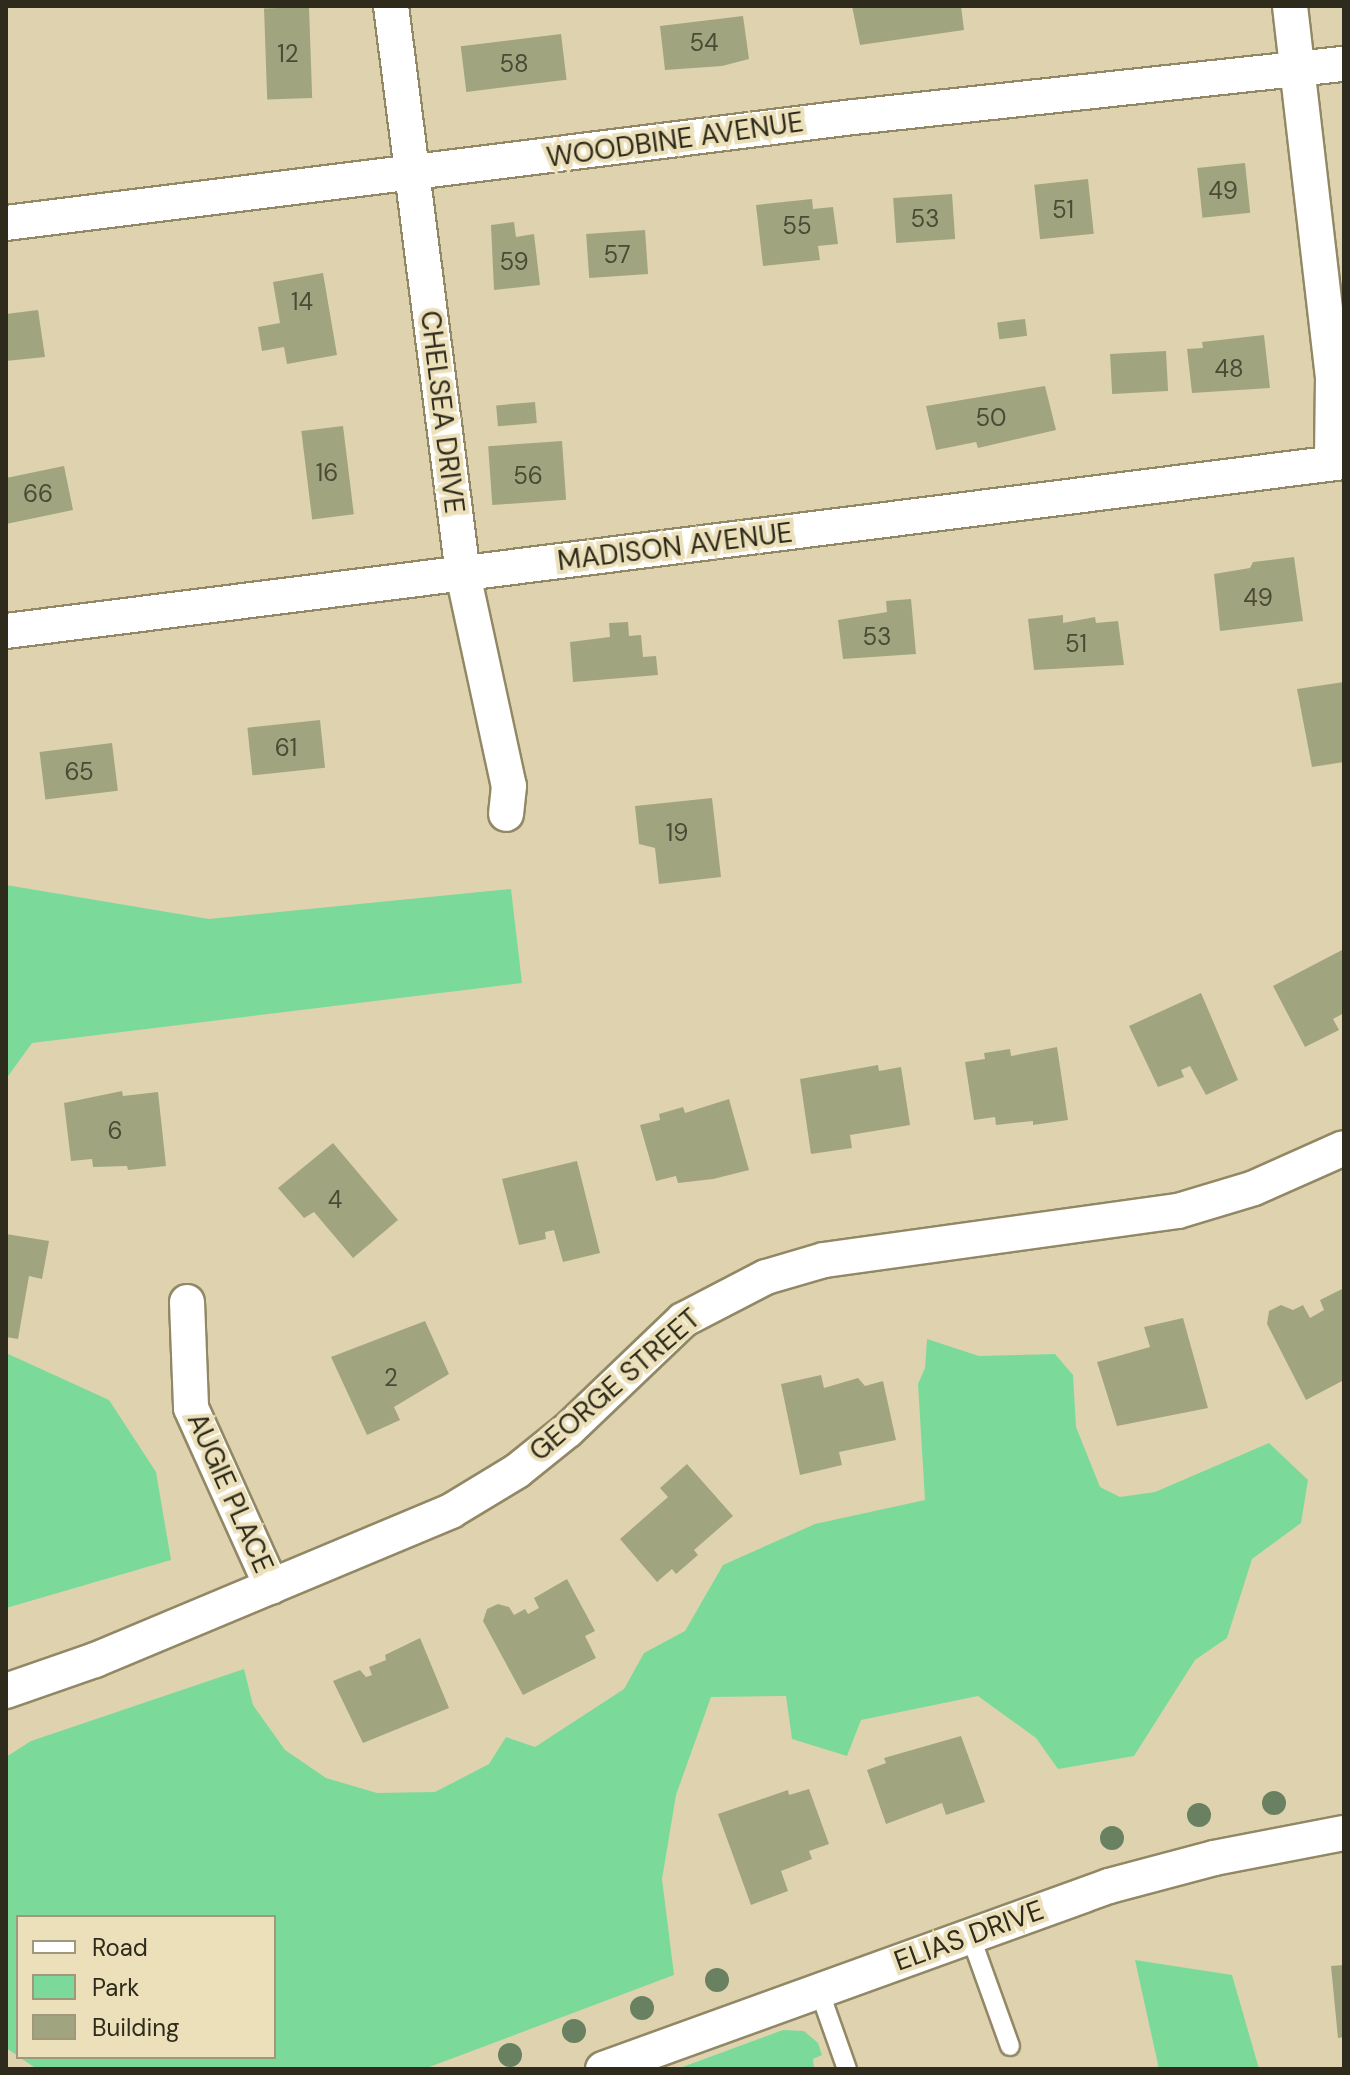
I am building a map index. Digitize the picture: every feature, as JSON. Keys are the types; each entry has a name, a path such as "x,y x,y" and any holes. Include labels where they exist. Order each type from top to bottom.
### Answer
{"street":[{"name":"CHELSEA DRIVE","path":"391,6 463,574 509,786 506,814"},
{"path":"1290,6 1333,377 1338,462"},
{"name":"WOODBINE AVENUE","path":"6,223 412,175 854,117 1344,64"},
{"name":"MADISON AVENUE","path":"6,631 1338,462"},
{"name":"GEORGE STREET","path":"6,1691 408,1531 485,1492 568,1430 683,1320 752,1283 824,1260 1178,1211 1266,1183 1344,1148"},
{"name":"AUGIE PLACE","path":"187,1302 191,1408 272,1587"},
{"name":"ELIAS DRIVE","path":"603,2069 970,1935 1155,1873 1344,1833"}],"lane":[{"path":"970,1935 1010,2046"},
{"path":"819,1990 847,2069"}],"green space":[{"path":"6,885 209,919 511,889 522,983 32,1043 6,1079"},
{"path":"927,1339 979,1356 1055,1354 1073,1375 1076,1427 1100,1487 1120,1497 1155,1492 1269,1443 1308,1480 1301,1523 1252,1559 1227,1638 1195,1660 1134,1756 1058,1769 1036,1738 978,1696 861,1720 847,1756 792,1739 786,1696 711,1697 676,1795 662,1879 674,1975 424,2069 37,2069 22,2059 276,2059 276,1915 16,1915 16,2055 6,2048 6,1757 31,1741 244,1669 253,1705 285,1750 326,1778 377,1793 435,1792 489,1764 506,1737 535,1747 624,1689 644,1653 685,1631 723,1565 815,1524 925,1500 918,1384 925,1368"},
{"path":"6,1353 109,1400 156,1472 171,1560 6,1608"},
{"path":"1135,1960 1232,1975 1259,2069 1159,2069"},
{"path":"783,2030 804,2031 818,2043 822,2055 813,2059 814,2069 677,2069"}],"building":[{"path":"852,6 961,6 964,30 860,45"},
{"path":"309,7 312,98 267,100 264,9"},
{"path":"743,16 749,59 722,66 665,70 660,26"},
{"path":"561,34 567,80 466,92 461,46"},
{"path":"1245,163 1250,213 1202,218 1197,168"},
{"path":"1088,179 1094,234 1040,239 1034,185"},
{"path":"952,194 955,239 896,243 893,198"},
{"path":"812,199 813,209 833,207 838,244 818,246 820,260 763,266 756,205"},
{"path":"514,222 516,237 534,234 540,285 494,290 491,225"},
{"path":"645,230 648,274 589,278 586,234"},
{"path":"323,273 337,355 287,364 284,347 262,351 258,327 280,323 273,282"},
{"path":"38,310 45,357 6,361 6,314"},
{"path":"1025,319 1027,336 999,339 997,322"},
{"path":"1264,335 1270,388 1192,393 1187,349 1203,348 1202,342"},
{"path":"1166,351 1168,391 1112,394 1110,354"},
{"path":"1045,386 1056,430 978,448 976,442 936,450 926,406"},
{"path":"535,402 537,423 498,426 496,405"},
{"path":"343,426 354,514 312,519 301,431"},
{"path":"562,441 566,500 492,505 488,446"},
{"path":"64,466 73,510 6,524 6,478"},
{"path":"1294,557 1303,621 1220,631 1214,574 1250,568 1253,562"},
{"path":"911,599 916,654 843,659 838,620 887,612 886,601"},
{"path":"1063,615 1063,623 1095,617 1096,623 1118,621 1124,665 1034,670 1028,619"},
{"path":"628,622 629,636 641,635 643,657 656,656 658,675 573,682 570,642 610,637 609,623"},
{"path":"1344,682 1344,762 1312,767 1297,689"},
{"path":"320,720 325,768 252,775 247,728"},
{"path":"112,743 118,791 45,800 40,752"},
{"path":"712,798 721,877 659,884 655,848 639,844 635,806"},
{"path":"1344,949 1344,1013 1333,1019 1339,1030 1305,1047 1273,986"},
{"path":"1201,993 1238,1080 1206,1095 1190,1066 1181,1070 1184,1077 1158,1087 1129,1026"},
{"path":"1057,1047 1068,1120 1033,1125 1033,1121 996,1125 995,1117 974,1120 965,1062 985,1059 984,1053 1010,1049 1011,1056"},
{"path":"878,1065 879,1071 901,1067 910,1125 850,1135 852,1148 811,1154 800,1079"},
{"path":"122,1091 123,1096 158,1092 166,1166 128,1170 127,1166 93,1167 92,1159 71,1161 64,1103"},
{"path":"729,1099 749,1170 713,1179 678,1183 676,1176 656,1181 640,1125 660,1120 659,1114 683,1107 685,1113"},
{"path":"333,1143 398,1220 353,1258 314,1212 304,1218 278,1188"},
{"path":"577,1161 600,1253 563,1262 554,1230 545,1232 546,1239 519,1245 502,1179"},
{"path":"6,1234 49,1241 42,1279 29,1276 18,1339 6,1337"},
{"path":"1344,1288 1344,1380 1306,1400 1267,1324 1269,1311 1281,1305 1293,1310 1303,1305 1310,1318 1324,1310 1320,1300"},
{"path":"1183,1318 1208,1408 1117,1426 1097,1362 1150,1347 1144,1327"},
{"path":"425,1321 449,1374 394,1407 400,1420 367,1435 331,1357"},
{"path":"821,1375 824,1388 858,1378 865,1386 883,1381 896,1440 839,1452 842,1465 800,1475 781,1384"},
{"path":"687,1464 733,1516 694,1550 698,1555 676,1574 672,1569 657,1582 620,1539 668,1497 660,1488"},
{"path":"567,1579 595,1631 585,1636 596,1658 523,1695 483,1621 487,1609 498,1604 509,1607 514,1615 525,1609 528,1614 539,1608 534,1598"},
{"path":"420,1638 449,1708 363,1743 333,1681 360,1670 366,1677 372,1675 369,1667 386,1660 385,1655"},
{"path":"961,1736 985,1802 946,1815 942,1803 886,1824 867,1770 886,1763 884,1758"},
{"path":"809,1789 829,1844 809,1851 812,1859 781,1871 788,1891 751,1905 718,1814 788,1790 789,1795"},
{"path":"1344,1965 1344,2037 1338,2038 1331,1966"}]}
